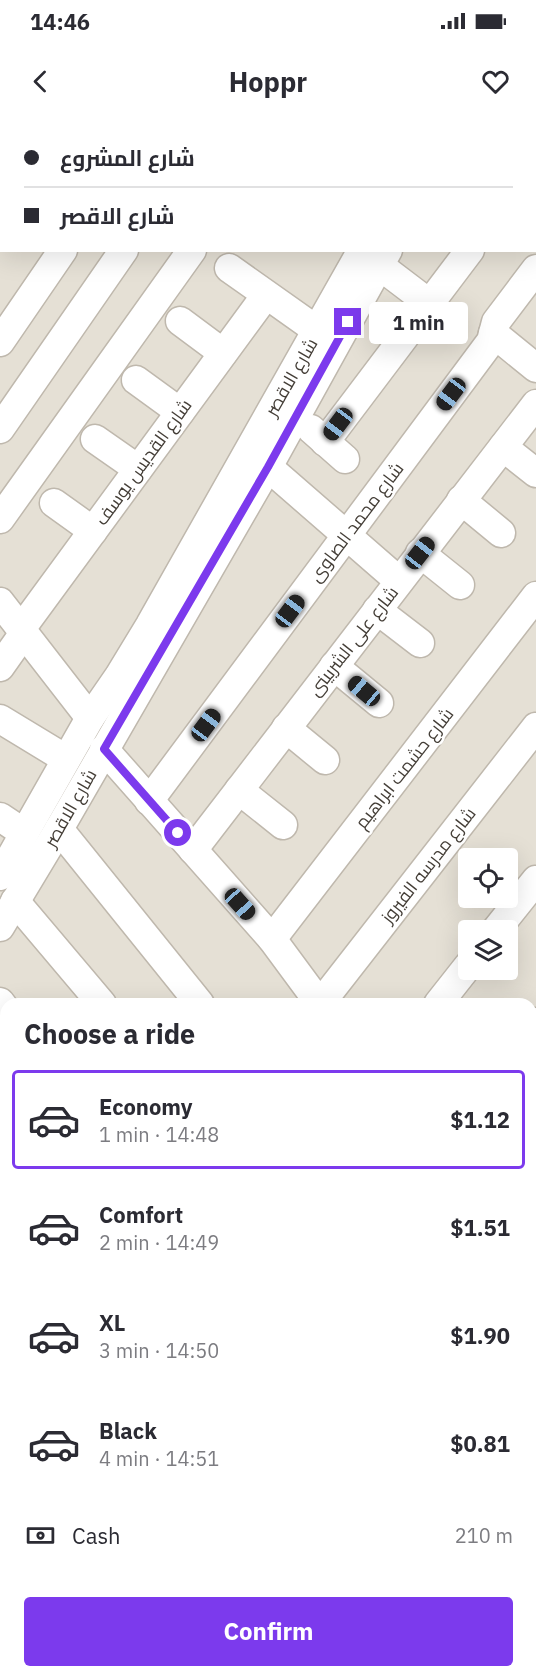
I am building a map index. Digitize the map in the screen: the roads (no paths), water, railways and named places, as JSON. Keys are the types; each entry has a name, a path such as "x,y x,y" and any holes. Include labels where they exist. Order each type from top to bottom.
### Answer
{"street":[{"path":"0,342 62,252"},
{"path":"0,429 123,252"},
{"path":"0,519 191,252"},
{"path":"296,416 335,451 430,304 469,252"},
{"path":"369,254 430,304"},
{"name":"شارع الاقصر","path":"0,876 90,718 150,625 318,331 369,254"},
{"name":"شارع الاقصر","path":"0,927 59,829 296,416 369,254"},
{"path":"228,268 318,331"},
{"name":"شارع محمد الصاوى","path":"150,801 491,341 496,322 536,269"},
{"name":"شارع القديس يوسف","path":"0,667 22,631 93,531 266,295"},
{"path":"180,321 223,353"},
{"path":"493,333 535,366"},
{"path":"136,380 180,412"},
{"name":"شارع على الشربينى","path":"193,850 536,404"},
{"path":"95,439 138,469"},
{"path":"503,447 536,473"},
{"path":"268,467 399,581"},
{"path":"461,500 501,533"},
{"path":"54,503 93,531"},
{"path":"420,553 460,585"},
{"name":"شارع حشمت ابراهيم","path":"272,939 536,596"},
{"path":"0,602 90,718"},
{"path":"377,610 420,643"},
{"path":"334,666 379,703"},
{"path":"0,719 66,759"},
{"name":"شارع مدرسه الفيروز","path":"325,998 536,727"},
{"path":"286,729 325,760"},
{"path":"104,749 272,939 316,998"},
{"path":"239,790 283,825"},
{"path":"0,817 24,833"},
{"path":"59,829 195,998"},
{"path":"504,920 536,880"},
{"path":"15,901 97,998"},
{"path":"443,998 458,979"}]}
